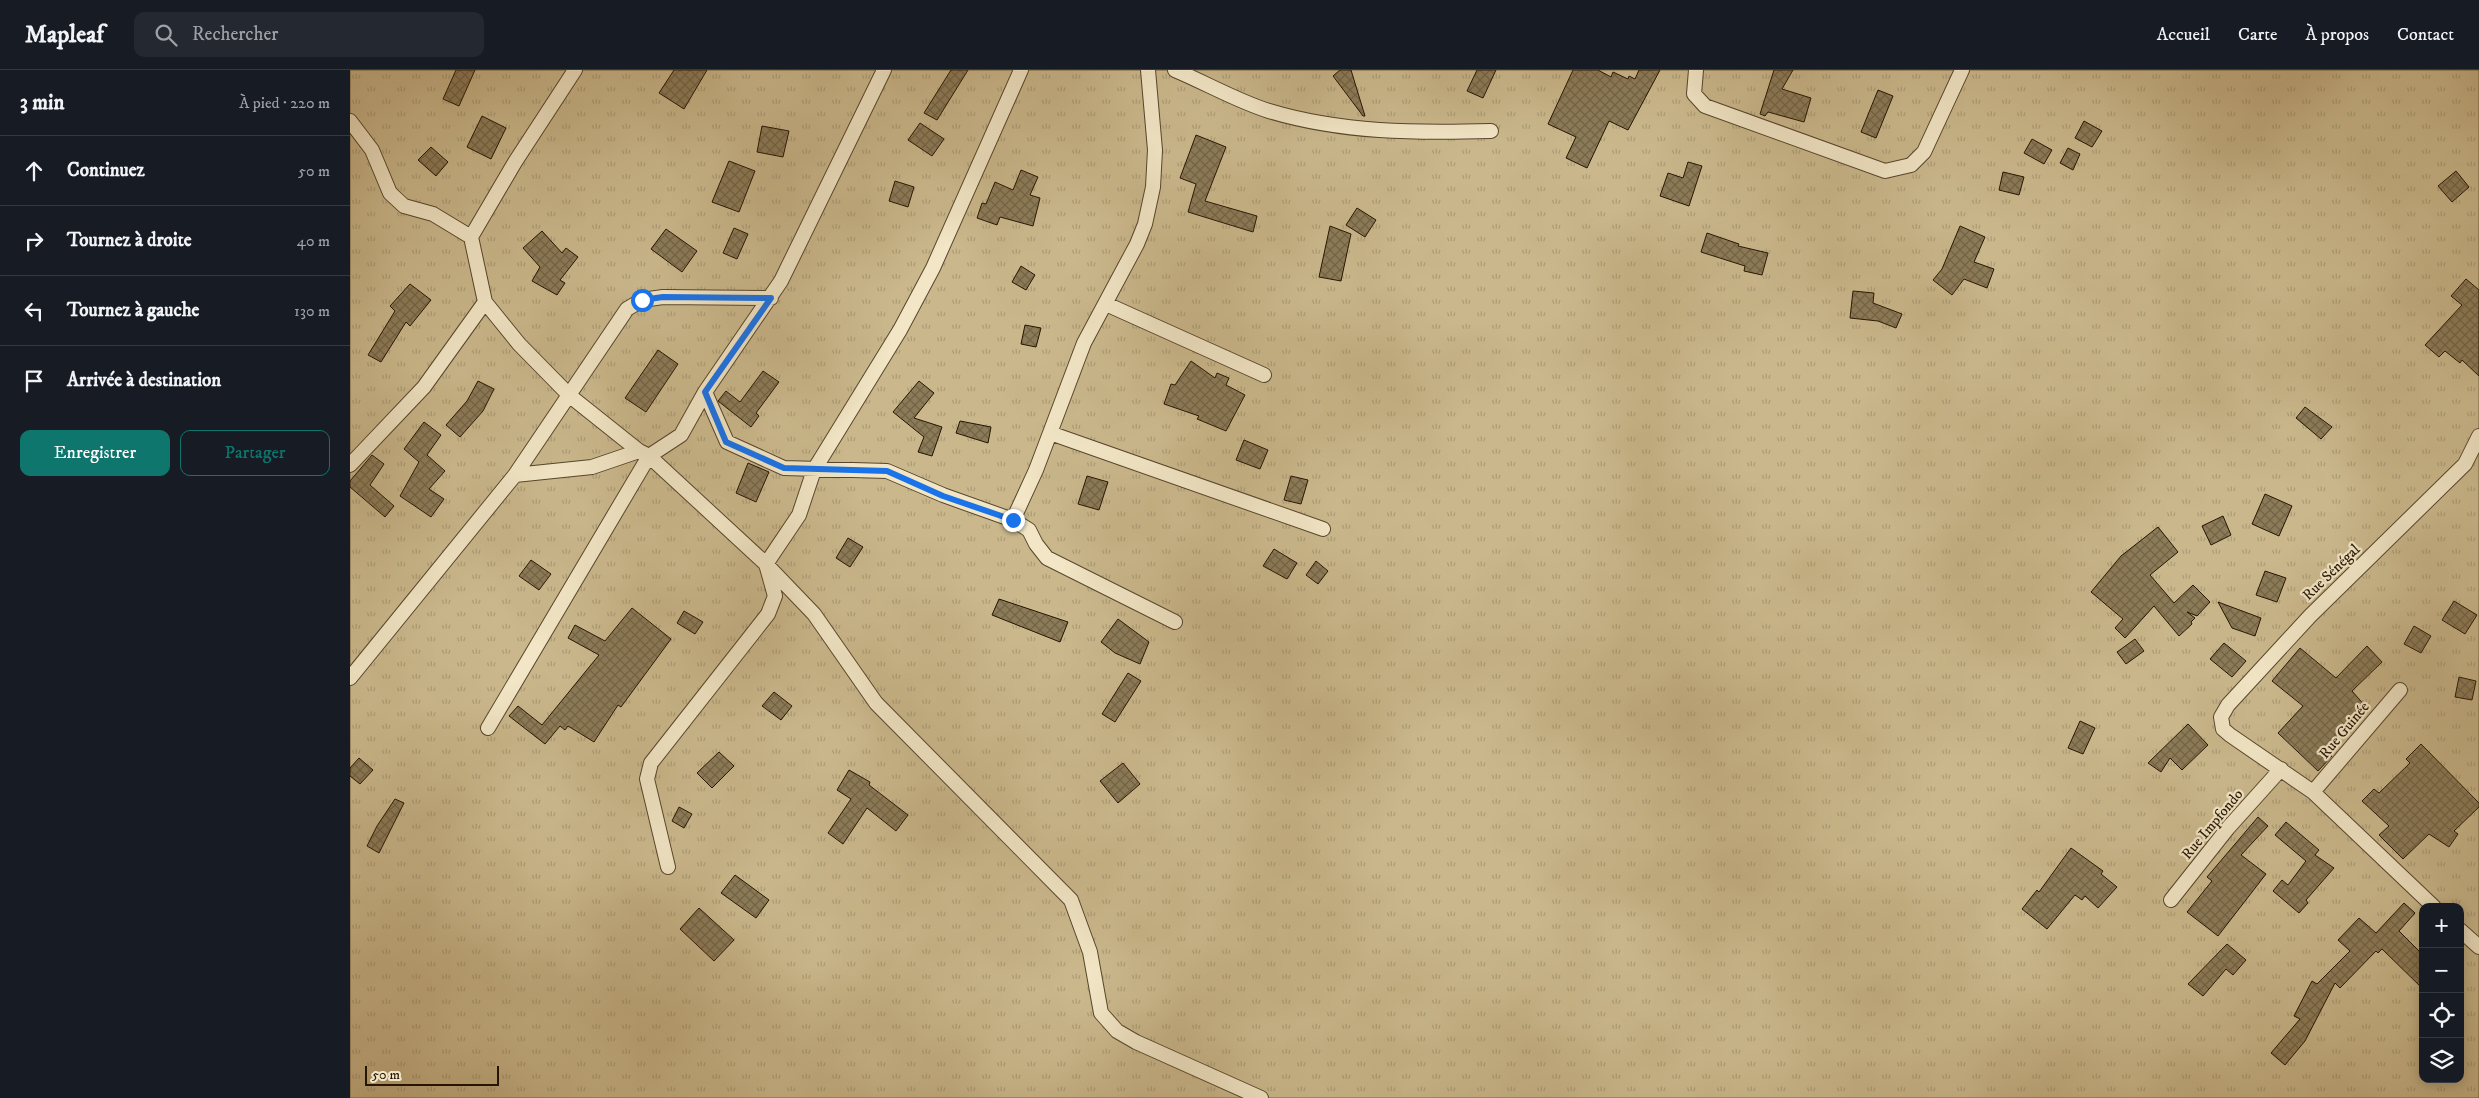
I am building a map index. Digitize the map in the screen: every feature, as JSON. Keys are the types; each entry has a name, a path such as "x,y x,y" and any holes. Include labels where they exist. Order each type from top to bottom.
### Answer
{"street":[{"path":"575,70 515,162 471,237 485,302 519,344 570,396 644,454 766,564 814,614 876,703 1071,900 1090,952 1101,1013 1116,1031 1136,1042 1261,1098"},
{"path":"516,475 592,468 644,454 681,435 705,392 781,281 884,70"},
{"path":"668,867 647,778 651,763 768,614 775,596 766,564 798,515 814,470 900,330 933,268 1021,70"},
{"path":"1013,520 1050,433 1084,342 1137,244 1153,188 1155,150 1148,70"},
{"path":"1175,70 1268,111 1340,127 1425,133 1491,130"},
{"path":"1696,70 1694,94 1705,106 1885,171 1911,165 1924,152 1962,70"},
{"path":"350,122 372,150 390,193 404,206 433,214 471,237"},
{"path":"350,678 516,475 627,309 642,300 663,297 771,298"},
{"path":"350,465 424,387 485,302"},
{"path":"1106,304 1264,375"},
{"path":"705,392 726,442 784,468 887,471 943,496 1013,520 1029,530 1036,544 1047,558 1175,622"},
{"path":"1050,433 1322,530"},
{"name":"Rue Sénégal","path":"2281,770 2223,729 2221,717 2228,705 2310,616 2464,464 2479,436"},
{"path":"488,728 644,454"},
{"name":"Rue Guinée","path":"2313,792 2400,690"},
{"path":"2281,770 2313,792 2430,903"},
{"name":"Rue Impfondo","path":"2171,900 2228,828 2281,770"},
{"path":"2464,934 2479,947"}],"green space":[{"path":"350,70 2479,70 2479,1098 350,1098"}],"building":[{"path":"456,70 475,70 459,106 443,99"},
{"path":"674,70 707,70 684,109 659,93"},
{"path":"951,70 968,70 937,120 924,113"},
{"path":"1340,70 1351,70 1365,116 1363,116 1333,76"},
{"path":"1477,70 1496,70 1483,98 1467,91"},
{"path":"1573,70 1598,70 1611,77 1613,72 1628,79 1629,76 1635,79 1639,70 1660,70 1628,130 1609,121 1587,168 1566,158 1576,137 1548,124"},
{"path":"1774,70 1793,70 1782,89 1811,98 1804,122 1768,112 1765,116 1760,114"},
{"path":"1878,90 1893,96 1876,138 1861,132"},
{"path":"482,116 506,128 491,159 467,147"},
{"path":"2084,121 2102,131 2092,147 2075,138"},
{"path":"920,123 944,139 932,156 908,140"},
{"path":"762,126 789,131 783,157 757,152"},
{"path":"1196,135 1226,147 1205,201 1257,216 1253,232 1188,212 1196,184 1180,178"},
{"path":"2032,139 2052,150 2044,164 2024,153"},
{"path":"431,147 448,162 436,176 418,160"},
{"path":"2068,148 2080,154 2073,170 2060,163"},
{"path":"729,161 755,171 739,212 712,202"},
{"path":"1688,162 1702,166 1689,206 1660,196 1668,173 1683,178"},
{"path":"1021,170 1038,177 1030,195 1040,198 1033,226 1000,217 997,225 977,218 982,203 986,204 995,182 1013,190"},
{"path":"2456,171 2469,187 2452,202 2438,186"},
{"path":"2003,172 2024,177 2019,195 1999,190"},
{"path":"895,181 914,187 908,207 889,201"},
{"path":"1357,208 1376,220 1365,237 1346,225"},
{"path":"1330,226 1351,234 1341,281 1319,277"},
{"path":"1960,226 1985,237 1974,262 1994,269 1987,288 1964,279 1952,295 1933,280 1942,269"},
{"path":"734,228 748,234 737,259 723,253"},
{"path":"666,229 697,251 682,272 651,249"},
{"path":"542,231 562,253 566,248 578,257 560,280 565,283 557,295 532,281 540,267 523,248"},
{"path":"1707,233 1739,244 1738,246 1768,253 1762,275 1744,271 1745,266 1701,252"},
{"path":"1021,266 1035,275 1026,290 1012,282"},
{"path":"2466,279 2479,290 2479,376 2462,360 2460,363 2445,351 2439,357 2425,345 2462,305 2451,296"},
{"path":"410,284 431,300 410,326 406,322 381,362 368,355 395,311 390,306"},
{"path":"1853,291 1874,293 1873,303 1902,314 1896,328 1878,321 1850,318"},
{"path":"1025,325 1041,328 1036,347 1021,344"},
{"path":"658,350 678,364 646,412 625,398"},
{"path":"1191,361 1215,378 1217,373 1229,378 1226,385 1245,395 1226,431 1197,419 1199,416 1164,404 1171,384 1175,385"},
{"path":"763,371 779,382 756,413 759,416 751,427 718,401 726,391 740,402"},
{"path":"478,381 494,389 483,411 460,437 446,425 467,401"},
{"path":"919,381 934,393 914,418 942,427 932,456 918,452 924,437 893,412"},
{"path":"2305,407 2332,427 2321,439 2296,418"},
{"path":"960,421 991,427 988,443 956,433"},
{"path":"424,422 441,435 427,455 445,471 429,489 444,499 431,517 400,496 419,462 404,449"},
{"path":"1244,440 1268,450 1260,469 1236,460"},
{"path":"372,455 384,464 370,485 394,506 385,517 350,487 350,481"},
{"path":"748,463 769,472 756,502 736,493"},
{"path":"1087,476 1108,482 1099,510 1078,504"},
{"path":"1291,476 1308,480 1301,504 1284,500"},
{"path":"2265,494 2292,506 2279,536 2252,524"},
{"path":"2223,516 2231,535 2211,545 2202,526"},
{"path":"2158,527 2178,552 2150,575 2174,603 2193,585 2210,602 2197,616 2187,612 2195,618 2191,622 2192,624 2179,636 2154,606 2125,638 2115,628 2123,619 2091,592 2121,556"},
{"path":"848,538 863,547 850,567 836,558"},
{"path":"1274,549 1297,563 1287,579 1263,566"},
{"path":"531,560 551,574 539,590 519,576"},
{"path":"1316,561 1328,571 1318,584 1306,575"},
{"path":"2265,571 2286,578 2277,602 2256,595"},
{"path":"999,599 1068,622 1060,642 992,615"},
{"path":"2454,601 2477,615 2465,634 2442,620"},
{"path":"2218,602 2261,618 2255,636 2232,628"},
{"path":"632,608 671,639 621,707 618,705 594,742 568,726 565,730 560,726 545,744 509,716 518,706 542,725 599,655 568,638 575,625 605,641"},
{"path":"684,611 703,622 695,634 677,623"},
{"path":"1118,619 1149,642 1140,664 1115,653 1101,642"},
{"path":"2414,626 2431,636 2421,653 2404,644"},
{"path":"2135,639 2144,651 2126,664 2117,652"},
{"path":"2224,643 2246,661 2232,677 2210,659"},
{"path":"2367,646 2382,662 2352,691 2367,708 2324,748 2332,756 2318,771 2278,733 2303,706 2272,681 2300,648 2336,678"},
{"path":"1128,673 1141,681 1115,722 1102,714"},
{"path":"2459,677 2476,681 2472,700 2455,697"},
{"path":"774,692 792,706 781,720 762,706"},
{"path":"2080,721 2095,728 2083,754 2068,748"},
{"path":"2188,724 2208,745 2182,770 2170,758 2161,772 2148,763"},
{"path":"2421,744 2479,803 2479,807 2454,831 2458,834 2449,847 2429,834 2403,859 2379,835 2389,826 2362,801 2374,789 2379,793 2410,763 2406,759"},
{"path":"719,752 734,766 712,788 697,773"},
{"path":"359,758 373,770 360,784 350,776 350,768"},
{"path":"1123,763 1140,784 1118,803 1100,781"},
{"path":"849,770 870,782 869,785 908,815 896,831 867,808 843,844 828,833 851,799 837,790"},
{"path":"395,799 404,803 379,853 367,846 377,826"},
{"path":"679,807 692,814 684,828 672,821"},
{"path":"2258,817 2268,826 2241,855 2266,874 2218,936 2187,912 2212,881 2207,877"},
{"path":"2286,822 2319,850 2315,855 2334,868 2306,900 2308,903 2299,913 2273,891 2282,880 2288,885 2306,861 2275,835"},
{"path":"2071,848 2103,871 2101,874 2117,887 2098,908 2085,896 2082,900 2075,895 2047,929 2022,909 2037,890 2039,892"},
{"path":"735,875 769,900 756,918 721,893"},
{"path":"2404,903 2415,913 2399,931 2419,951 2419,985 2382,949 2378,953 2376,951 2340,988 2335,983 2305,1041 2285,1065 2271,1053 2300,1019 2294,1016 2312,981 2317,984 2350,951 2338,940 2359,918 2376,933"},
{"path":"699,908 734,940 714,961 680,929"},
{"path":"2227,944 2246,960 2233,975 2226,969 2203,996 2188,984"}],"route":[{"path":"642,300 663,297 771,298 705,392 726,442 784,468 887,471 943,496 1013,520"}]}
